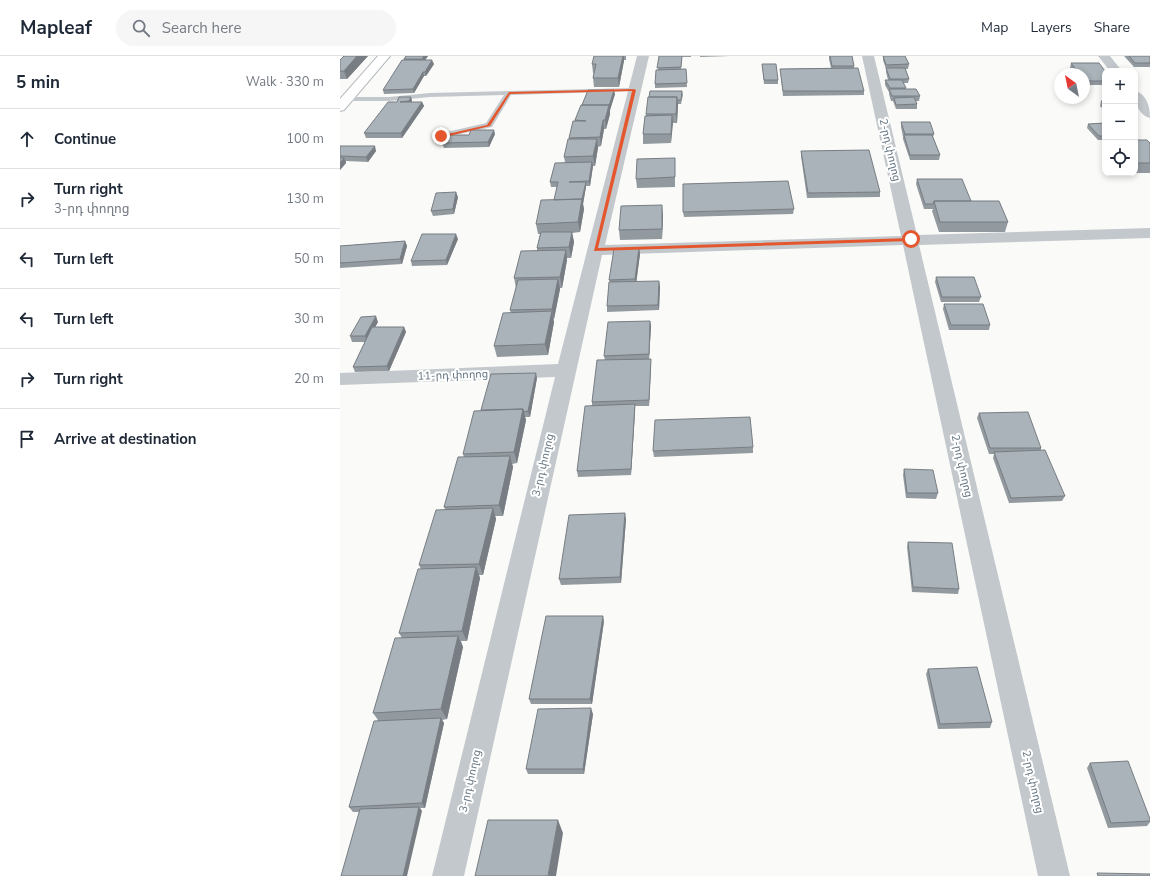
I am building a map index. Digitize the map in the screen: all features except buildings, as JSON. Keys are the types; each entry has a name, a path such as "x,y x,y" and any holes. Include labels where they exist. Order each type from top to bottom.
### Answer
{"main road":[{"path":"343,103 384,56"}],"street":[{"name":"3-րդ փողոց","path":"448,876 566,370 643,56"},
{"name":"2-րդ փողոց","path":"868,56 911,239 1054,876"},
{"path":"1104,56 1114,68"},
{"path":"1138,99 1150,114"},
{"path":"595,250 911,239 1150,233"},
{"name":"11-րդ փողոց","path":"340,379 566,370"}],"lane":[{"path":"343,103 509,93 634,90"},
{"path":"441,136 489,125 509,93"}],"route":[{"path":"441,136 489,125 509,93 634,90 595,250 911,239"}]}
